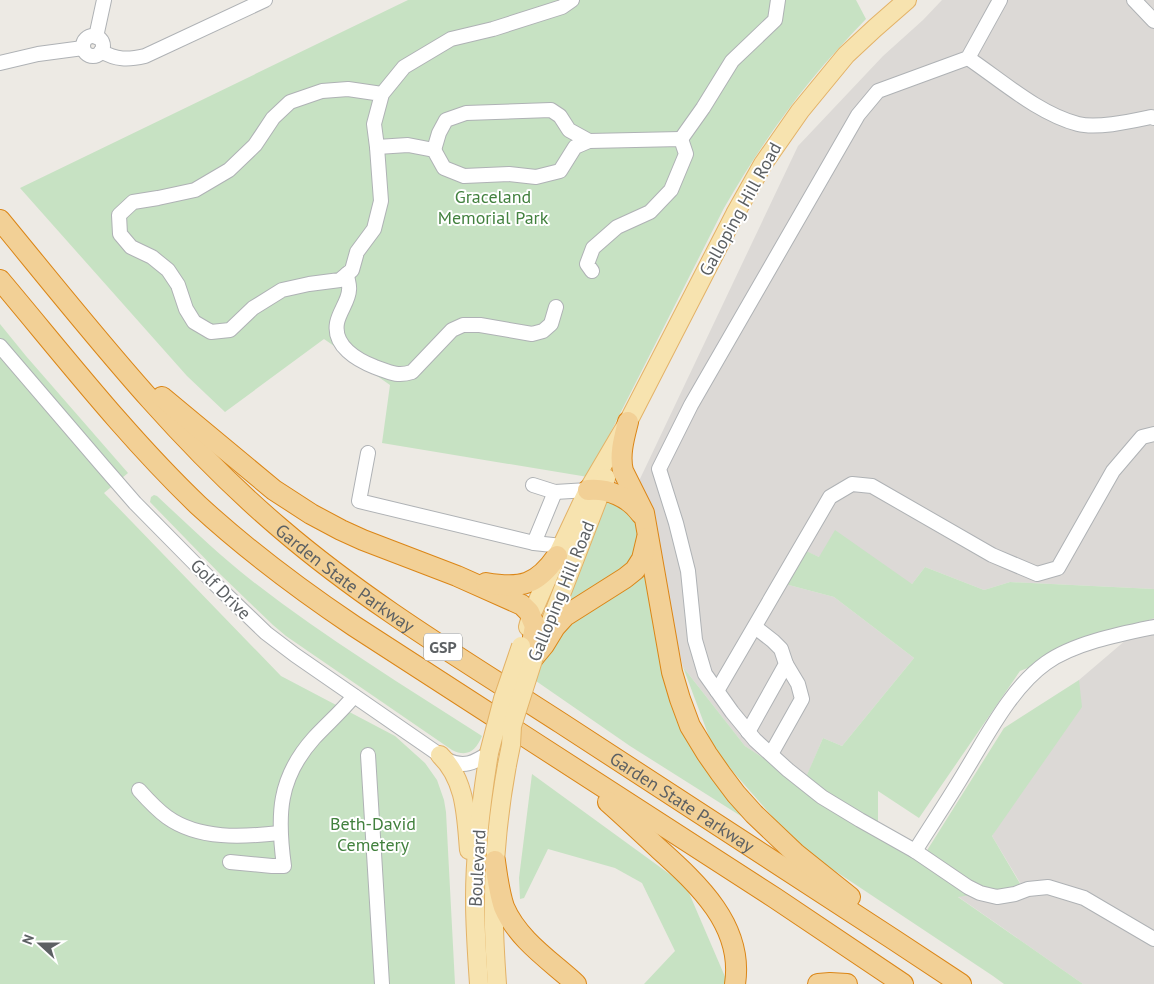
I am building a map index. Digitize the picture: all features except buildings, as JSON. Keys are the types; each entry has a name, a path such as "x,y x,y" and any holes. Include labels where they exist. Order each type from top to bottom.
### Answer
{"highway":[{"name":"Garden State Parkway","path":"0,220 170,422 215,468 279,527 329,568 418,630 962,984"},
{"name":"Garden State Parkway","path":"0,280 137,442 182,489 265,562 318,602 775,898 903,984"},
{"path":"100,340 158,394 274,490 302,509 330,525 457,576 526,608 535,626 527,652"},
{"path":"628,422 621,454 622,467 641,505 647,528 671,663 677,690 690,726 710,759 740,799 759,820 784,843 962,984"},
{"path":"527,652 544,645 555,627 565,616 625,578 635,570 642,559 647,528 640,512 632,504 614,494 595,490"},
{"path":"457,576 494,585 509,586 528,583 546,571 560,551"},
{"path":"555,756 667,856 712,903 726,925 734,947 737,970 735,984"},
{"path":"495,861 502,899 511,920 528,942 576,984"},
{"path":"818,984 847,984"}],"main road":[{"name":"Galloping Hill Road","path":"531,616 560,551 595,490 628,422 762,164 800,111 846,55 907,0"},
{"name":"Galloping Hill Road","path":"489,754 503,699 527,652 546,634 595,490"},
{"name":"Galloping Hill Road","path":"506,765 527,652"},
{"path":"489,754 504,739 512,726"},
{"name":"Boulevard","path":"479,984 475,920 476,859 489,754"},
{"path":"440,755 454,774 463,795 475,920"},
{"name":"Boulevard","path":"497,984 494,920 495,861 500,803 506,765"}],"street":[{"path":"96,37 104,0"},
{"path":"101,51 123,60 145,56 265,0"},
{"path":"382,94 348,89 322,91 290,102 273,118 254,145 229,170 195,190 134,202 119,215 120,234 131,247 152,257 168,270 178,285 186,309 194,322 211,332 230,330 253,308 282,290 340,280 352,270 357,252 374,229 380,201 374,124 382,94 404,67 451,39 493,29 562,7 572,0"},
{"path":"681,139 703,108 732,60 775,20 778,0"},
{"path":"1000,0 968,58 878,92 858,115 696,397 659,469 676,523 688,571 695,640 705,674 755,740 822,797 915,851 961,883 980,893 997,897 1016,894 1028,889 1048,887 1084,898 1154,939"},
{"path":"1134,0 1154,21"},
{"path":"96,37 101,40 102,48 96,55 90,56 84,51 84,41 86,38 96,37"},
{"path":"0,63 38,54 83,48"},
{"path":"968,58 1032,102 1059,117 1080,124 1124,123 1154,118"},
{"path":"589,141 569,130 560,116 551,110 466,114 446,120 439,133 434,150 444,168 464,176 509,174 536,177 560,171 575,147 589,141 681,139"},
{"path":"592,271 586,264 593,248 617,227 650,212 672,190 686,154 681,139"},
{"path":"377,147 408,145 434,150"},
{"path":"347,274 350,290 337,323 343,345 352,356 398,375 412,372 452,330 463,325 532,334 543,331 551,324 556,307"},
{"name":"Golf Drive","path":"0,346 116,481 214,583 279,644 440,755 453,762 464,764 474,762 489,754"},
{"path":"718,692 830,497 852,484 872,486 992,555 1037,574 1058,568 1113,471 1142,438 1154,434"},
{"path":"368,454 359,500 560,551"},
{"path":"533,485 555,492 595,490"},
{"path":"534,543 555,492"},
{"path":"755,627 781,649 786,664 798,684 802,699 771,754"},
{"path":"915,851 1015,693 1030,676 1046,662 1068,651 1115,635 1154,627"},
{"path":"748,732 786,664"},
{"path":"230,862 284,866 280,816 284,791 296,762 312,740 354,696"},
{"path":"368,756 382,984"},
{"path":"138,790 166,817 188,828 227,836 280,833"}],"shaded area":[{"path":"942,0 1154,0 1154,589 1010,582 984,590 925,567 912,584 819,557 805,551 785,584 834,597 914,658 842,746 823,738 803,785 745,746 683,667 639,481 798,146 883,56"},
{"path":"1154,616 1154,984 1083,984 957,896 1022,886 992,836 1079,680"}],"green space":[{"name":"Graceland Memorial Park","path":"408,0 856,0 866,19 818,71 800,94 765,142 734,191 588,477 382,443 390,385 324,339 225,412 187,376 20,188"},
{"name":"Beth-David Cemetery","path":"0,324 128,473 104,493 281,676 395,736 425,763 437,780 446,812 455,984 0,984"},
{"path":"154,495 227,560 279,601 365,661 482,736 474,749 467,753 452,750 286,636 221,575 150,502 151,497"},
{"path":"605,501 617,505 631,517 638,527 641,542 638,558 570,604 567,600"},
{"path":"835,530 912,584 925,567 984,590 1010,582 1154,589 1154,618 1020,671 919,818 878,791 878,833 921,860 1004,728 1079,680 1082,707 992,836 1022,887 958,897 1083,984 1004,984 799,847 714,750 683,667 745,746 803,784 823,738 842,746 914,658 834,597 785,584 804,550 819,557"},
{"path":"647,570 669,693 746,814 744,818 630,746 536,681 549,643 564,623"},
{"path":"532,774 686,886 726,979 746,984 644,984 675,951 642,883 615,868 548,849 524,898 520,899 519,878"}]}
